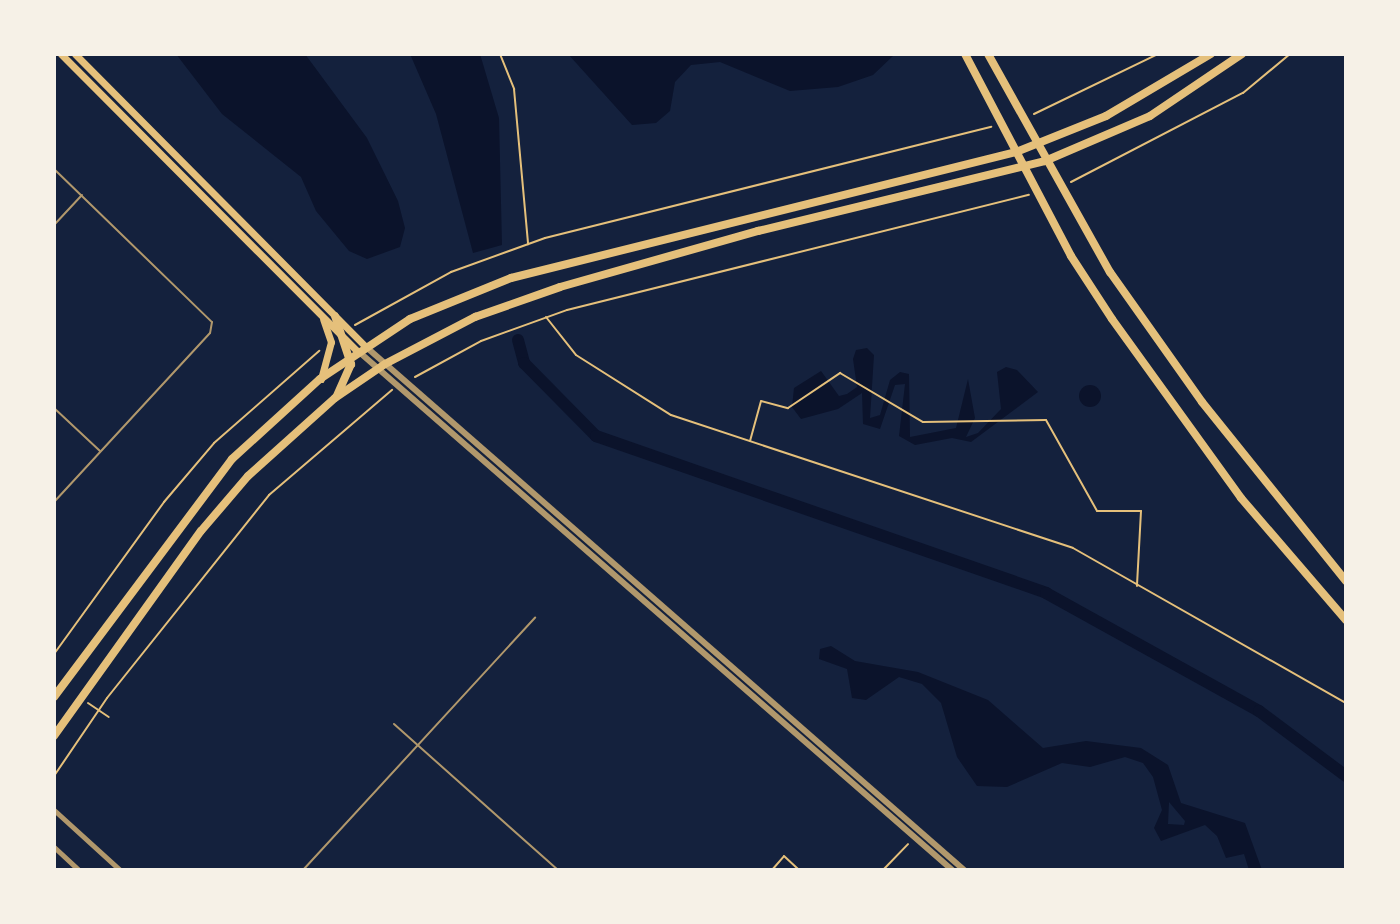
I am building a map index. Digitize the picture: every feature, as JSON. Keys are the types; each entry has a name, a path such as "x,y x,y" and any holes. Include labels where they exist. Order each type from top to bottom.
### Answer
{"main road":[{"path":"61,54 358,351"},
{"path":"75,54 335,316 358,351"},
{"path":"966,54 1036,193 1071,256 1199,443 1346,620"},
{"path":"988,54 1058,188 1202,402 1346,581"},
{"path":"54,697 232,459 320,379 358,351 438,306 511,278 1016,152 1106,116 1211,54"},
{"path":"54,736 201,531 248,476 335,398 385,364 475,317 560,287 758,231 1025,168 1045,161 1150,116 1242,54"},
{"path":"320,314 331,342 320,379"},
{"path":"335,316 346,339"},
{"path":"335,398 358,351"}],"street":[{"path":"358,351 385,364 404,383 964,870"},
{"path":"358,351 376,370 952,870"},
{"path":"54,810 120,870"},
{"path":"54,847 79,870"}],"lane":[{"path":"54,170 212,322 210,333 54,502"},
{"path":"54,225 82,195"},
{"path":"54,408 101,452"},
{"path":"303,870 420,747 535,618"},
{"path":"394,724 558,870"},
{"path":"549,870 553,866"}],"path":[{"path":"500,54 514,89 528,244"},
{"path":"1058,188 1243,93 1290,54"},
{"path":"404,383 481,341 546,317 1036,193"},
{"path":"546,317 549,326 576,355 671,415 1073,548 1346,703"},
{"path":"750,441 761,401 788,408 840,373 923,422 1046,420 1097,511 1142,511 1137,586"},
{"path":"54,776 107,698 269,495 396,387"},
{"path":"883,870 914,837"},
{"path":"772,870 784,856 799,870"}],"water":[{"path":"176,54 305,54 367,138 398,201 405,228 400,247 367,259 349,251 316,211 301,177 222,114"},
{"path":"410,54 480,54 499,118 502,245 473,253 436,114"},
{"path":"568,54 894,55 873,75 838,87 790,91 720,62 691,65 675,82 670,111 656,123 632,125"},
{"path":"867,348 874,355 870,418 880,415 890,380 900,372 909,374 910,437 956,428 968,379 975,418 966,437 978,433 1001,409 997,372 1006,367 1017,370 1038,392 971,442 952,438 915,445 899,436 905,384 895,385 880,429 863,424 862,393 838,409 801,419 792,407 794,388 821,371 839,396 847,394 857,387 853,359 856,350"},
{"path":"1090,385 1098,388 1101,396 1098,404 1090,407 1082,404 1079,396 1082,388"},
{"path":"831,646 855,661 918,672 988,700 1043,748 1086,741 1141,748 1168,765 1181,803 1245,823 1262,870 1249,870 1244,854 1226,858 1217,836 1205,825 1161,841 1154,828 1162,810 1153,777 1143,763 1125,757 1090,767 1062,763 1007,787 977,786 957,757 941,703 922,684 899,677 866,700 852,698 847,669 819,659 820,649","holes":["1169,802 1185,821 1184,825 1168,824"]}],"waterway":[{"path":"518,340 524,363 596,436 1046,593 1259,711 1346,776"}]}
